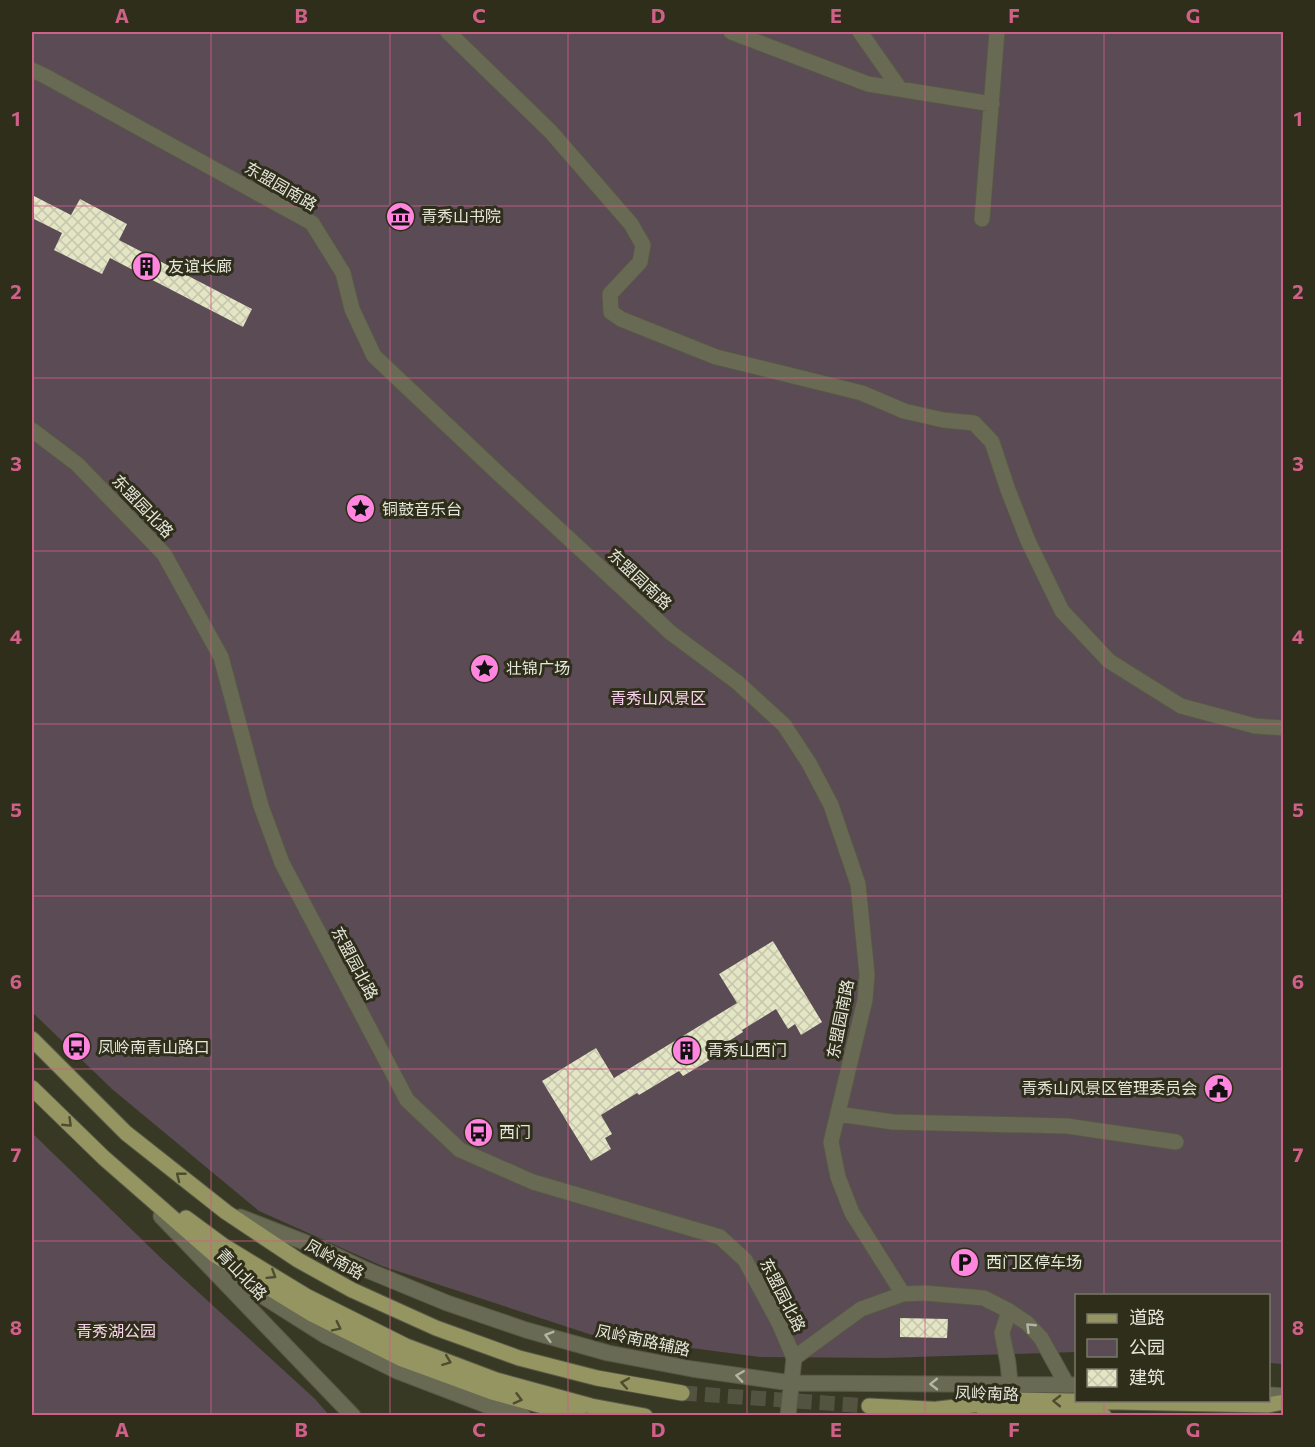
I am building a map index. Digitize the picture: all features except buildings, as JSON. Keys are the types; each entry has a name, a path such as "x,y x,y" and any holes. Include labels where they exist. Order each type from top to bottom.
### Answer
{"main road":[{"name":"凤岭南路","path":"32,1039 126,1133 226,1212 298,1260 343,1285 436,1328 519,1358 597,1378 682,1393"},
{"path":"32,1088 104,1158 215,1255 312,1314 402,1359 492,1392 579,1416"},
{"path":"104,1158 233,1251 306,1296 406,1346 496,1380 591,1406 645,1416"},
{"path":"938,1409 1017,1400 1075,1401"},
{"path":"1117,1402 1268,1405 1284,1402"},
{"name":"凤岭南路","path":"870,1406 1104,1416"}],"street":[{"path":"448,32 551,132 631,224 643,245 640,262 610,294 611,312 716,357 862,393 904,411 943,420 974,423 992,442 1028,541 1062,611 1109,661 1181,706 1255,726 1284,728"},
{"path":"730,32 868,84 992,104"},
{"path":"860,32 900,89"},
{"path":"982,219 998,32"},
{"name":"东盟园南路","path":"32,70 312,223 343,273 352,309 374,356 671,633 737,682 784,725 809,763 831,805 858,884 867,974 865,1000 831,1142 838,1177 852,1213 903,1294"},
{"name":"东盟园北路","path":"32,430 77,464 164,554 221,657 261,806 282,863 407,1100 460,1150 533,1182 720,1237 745,1260 779,1323 794,1358"},
{"path":"838,1114 893,1122 1066,1126 1176,1142"},
{"name":"青山北路","path":"104,1158 353,1416"},
{"name":"凤岭南路辅路","path":"226,1212 322,1249 447,1303 526,1330 608,1353 692,1369 791,1383 1072,1385"},
{"path":"203,1258 326,1336 397,1371 486,1405 523,1416"},
{"path":"788,1416 794,1358 861,1309 903,1294 924,1293 984,1298 1009,1311 1027,1323 1041,1338 1072,1385"},
{"path":"1009,1311 1002,1333 1010,1383"}],"green space":[{"name":"青秀山风景区","path":"32,32 1283,32 1283,1364 1270,1363 1270,1294 1075,1294 1075,1352 884,1358 760,1357 592,1335 382,1266 259,1211 112,1089 32,1012"},
{"name":"青秀湖公园","path":"32,1133 162,1259 315,1399 329,1415 32,1415"}],"tunnel":[{"path":"682,1393 869,1406"}],"place":[{"name":"青秀山书院","path":"400,216"},
{"name":"友谊长廊","path":"147,266"},
{"name":"铜鼓音乐台","path":"361,509"},
{"name":"壮锦广场","path":"485,668"},
{"name":"凤岭南青山路口","path":"77,1047"},
{"name":"青秀山西门","path":"686,1050"},
{"name":"青秀山风景区管理委员会","path":"1218,1088"},
{"name":"西门","path":"478,1132"},
{"name":"西门区停车场","path":"965,1262"}]}
